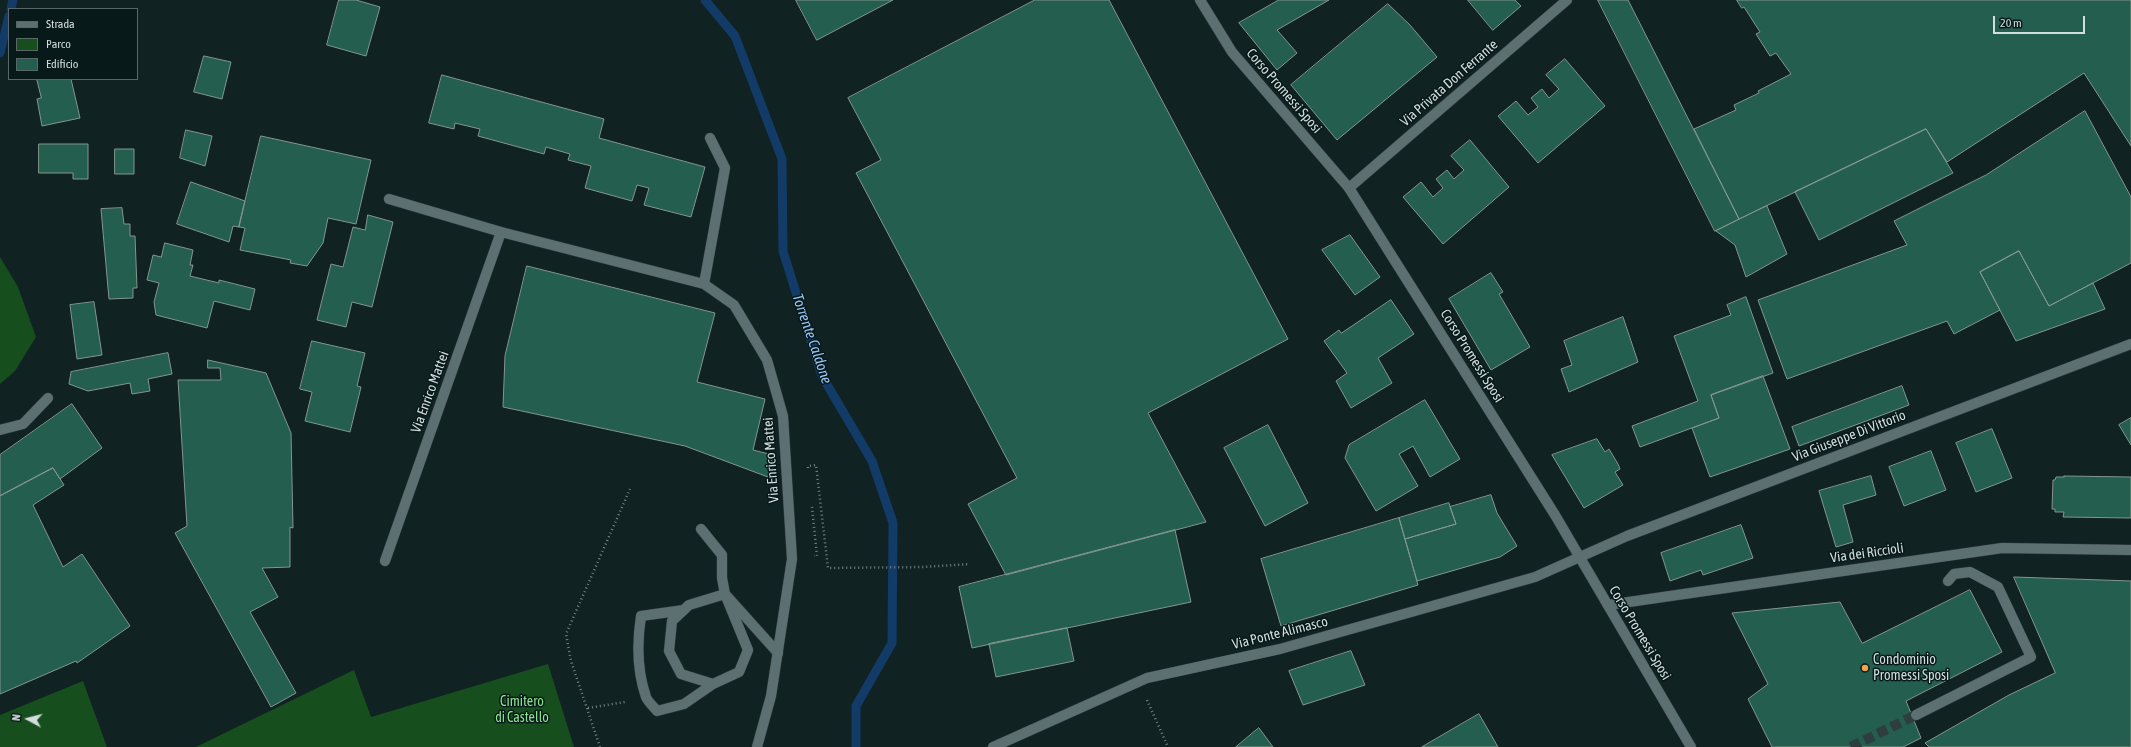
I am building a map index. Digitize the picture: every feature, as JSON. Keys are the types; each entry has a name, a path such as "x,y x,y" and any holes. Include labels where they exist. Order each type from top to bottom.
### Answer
{"street":[{"name":"Corso Promessi Sposi","path":"1200,0 1232,52 1349,188 1555,515 1691,747"},
{"name":"Via Privata Don Ferrante","path":"1349,188 1567,0"},
{"path":"704,284 725,168 710,138"},
{"name":"Via Enrico Mattei","path":"389,199 502,232 704,284 734,305 767,360 783,416 792,558 771,696 757,747"},
{"name":"Via Enrico Mattei","path":"385,561 502,232"},
{"name":"Via Giuseppe Di Vittorio","path":"1579,558 1627,536 2131,344"},
{"path":"0,430 23,424 48,398"},
{"path":"684,610 641,616 638,641 640,670 646,698 657,711 684,704 713,684 738,672 748,650 725,594 722,578 722,555 701,529"},
{"name":"Via dei Riccioli","path":"1608,605 2002,548 2131,550"},
{"name":"Via Ponte Alimasco","path":"993,747 1139,682 1280,649 1535,577 1579,558"},
{"path":"1916,714 2031,657 1998,587 1970,572 1954,574 1948,581"},
{"path":"713,684 681,674 669,651 672,621 689,605 725,594"},
{"path":"725,594 778,654"}],"path":[{"path":"809,473 808,466 816,465 828,568 924,567 970,564"},
{"path":"600,747 571,661 566,634 630,489"},
{"path":"792,558 817,556 812,503"},
{"path":"1139,682 1168,747"},
{"path":"588,708 646,698"}],"green space":[{"path":"0,257 18,287 36,337 15,371 0,384"},
{"name":"Cimitero di Castello","path":"548,664 574,747 196,747 354,670 371,717"},
{"path":"83,681 107,747 0,747 0,715"}],"building":[{"path":"339,0 356,0 380,7 366,56 327,45"},
{"path":"796,0 893,0 817,40"},
{"path":"1035,0 1109,0 1288,339 1148,413 1206,522 1006,575 968,504 1017,478 856,173 881,160 848,98"},
{"path":"1279,0 1329,0 1277,30 1297,53 1277,70 1239,23"},
{"path":"1468,0 1515,0 1521,6 1493,30"},
{"path":"1598,0 1628,0 1739,219 1715,231"},
{"path":"1737,0 2131,0 2131,146 2084,73 1947,162 1926,129 1739,219 1694,129 1736,110 1734,105 1759,93 1758,91 1791,74 1776,53 1770,56 1756,34 1760,32 1744,7 1742,8"},
{"path":"1388,4 1410,25 1437,57 1337,140 1291,85"},
{"path":"204,56 231,62 222,99 194,92"},
{"path":"1565,59 1605,106 1538,163 1498,116 1516,101 1528,115 1538,107 1531,98 1542,89 1549,98 1559,89 1546,75"},
{"path":"442,75 604,119 599,138 705,167 691,217 644,205 649,188 637,185 632,201 585,188 591,166 568,160 570,154 546,147 544,154 478,136 480,129 455,123 454,129 429,123"},
{"path":"37,80 71,80 80,118 42,126 37,99 41,98"},
{"path":"2085,111 2131,197 2131,263 2049,306 2019,251 1980,272 2000,310 1954,334 1947,321 1787,379 1758,300 1907,245 1894,221 1986,175"},
{"path":"1926,129 1953,173 1819,240 1795,192"},
{"path":"186,130 212,136 205,166 180,158"},
{"path":"261,136 371,160 356,224 328,218 323,243 307,266 290,263 291,260 240,250 245,228 239,227"},
{"path":"1470,140 1509,187 1443,244 1403,197 1421,182 1433,197 1443,188 1436,179 1447,170 1454,179 1464,170 1451,156"},
{"path":"39,144 88,144 88,179 73,179 73,173 39,173"},
{"path":"115,149 134,149 134,174 115,174"},
{"path":"191,182 245,201 239,227 233,226 229,242 177,224"},
{"path":"1767,206 1787,254 1746,277 1735,245 1716,231"},
{"path":"122,208 124,224 130,224 130,236 135,236 137,288 133,288 133,298 109,299 101,209"},
{"path":"368,215 393,222 372,307 352,302 346,327 317,320 331,264 343,267 353,227 365,230"},
{"path":"1350,235 1380,277 1355,295 1322,250"},
{"path":"165,243 193,250 190,265 193,265 190,276 219,283 219,280 255,289 250,310 214,301 207,328 156,315 154,302 159,283 147,280 153,255 161,257"},
{"path":"2019,251 2049,306 2093,283 2105,309 2016,341 1980,272"},
{"path":"527,266 715,313 697,382 765,399 753,450 773,455 768,477 685,446 503,407 505,356"},
{"path":"1491,273 1503,292 1499,294 1530,347 1491,370 1449,299"},
{"path":"1746,297 1773,373 1711,395 1719,418 1640,447 1632,426 1698,401 1674,336 1731,315 1727,305"},
{"path":"1391,300 1414,334 1378,358 1392,383 1351,408 1336,381 1347,373 1324,341 1339,330 1341,333"},
{"path":"94,302 102,355 77,359 70,305"},
{"path":"1623,317 1638,362 1569,392 1561,369 1572,365 1564,341"},
{"path":"312,341 365,353 357,386 361,387 350,432 305,421 312,392 300,389"},
{"path":"168,353 172,374 148,379 150,391 132,394 130,383 88,391 69,384 71,372"},
{"path":"208,360 266,373 291,433 293,528 290,527 290,567 262,568 278,597 250,612 296,693 271,707 175,533 187,526 178,380 221,380 220,368 208,368"},
{"path":"1763,376 1790,449 1710,477 1692,428 1719,418 1711,395"},
{"path":"1902,386 1909,405 1799,446 1792,427"},
{"path":"1425,400 1460,459 1430,477 1413,446 1399,454 1418,486 1376,511 1345,458 1349,445"},
{"path":"72,404 102,448 60,479 53,468 0,496 0,455"},
{"path":"2131,418 2131,445 2119,425"},
{"path":"1268,425 1308,503 1265,526 1224,448"},
{"path":"1992,429 2012,478 1976,492 1956,443"},
{"path":"1597,439 1605,452 1609,449 1618,464 1620,469 1615,472 1623,485 1584,508 1552,455"},
{"path":"1931,451 1946,490 1904,506 1889,467"},
{"path":"53,468 64,485 33,505 63,567 82,554 130,626 77,663 76,661 0,694 0,496"},
{"path":"1871,476 1876,495 1843,505 1853,542 1836,547 1819,491"},
{"path":"2056,477 2131,477 2131,518 2063,517 2064,512 2055,512 2055,509 2052,509 2053,480 2055,480"},
{"path":"1491,495 1497,513 1517,546 1500,557 1417,581 1405,539 1456,524 1450,507"},
{"path":"1449,503 1456,524 1405,539 1399,518"},
{"path":"1399,518 1418,585 1281,626 1261,559"},
{"path":"1741,525 1753,558 1703,575 1701,570 1670,581 1661,553"},
{"path":"1175,530 1191,602 972,648 959,587"},
{"path":"2014,577 2131,581 2131,747 1929,747 1925,743 2009,695 2055,673"},
{"name":"Condominio Promessi Sposi","path":"1970,590 2002,652 1906,701 1921,738 1903,747 1772,747 1748,699 1768,684 1732,613 1840,602 1862,643"},
{"path":"1067,628 1074,661 996,677 989,644"},
{"path":"1351,651 1365,685 1303,705 1289,671"},
{"path":"1479,714 1498,747 1422,747"},
{"path":"1259,728 1273,747 1236,747"}],"waterway":[{"name":"Torrente Caldone","path":"11,8 13,0"},
{"name":"Torrente Caldone","path":"705,0 735,36 782,159 783,251 822,376 872,461 893,523 892,643 856,706 856,747"},
{"name":"Torrente Caldone","path":"0,53 8,20"}],"tunnel":[{"path":"1851,747 1916,715"}],"place":[{"name":"Condominio Promessi Sposi","path":"1865,668"}]}
